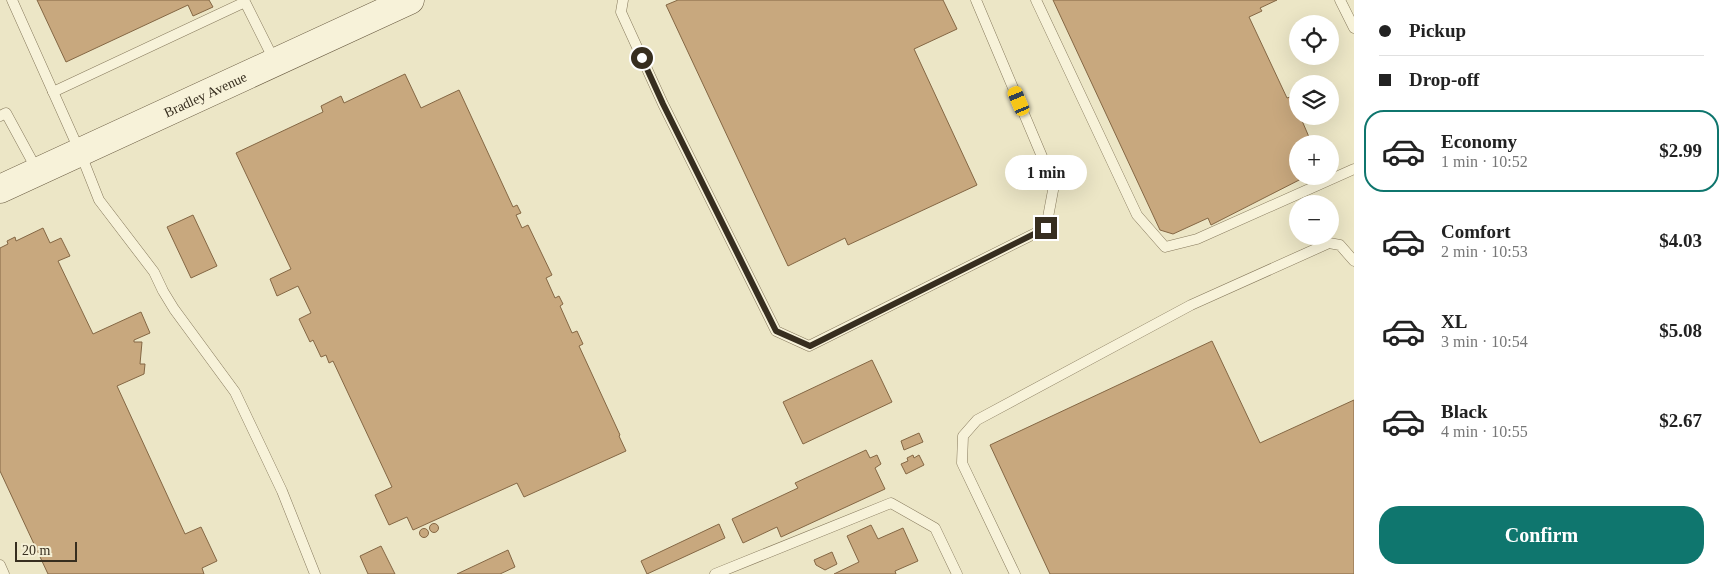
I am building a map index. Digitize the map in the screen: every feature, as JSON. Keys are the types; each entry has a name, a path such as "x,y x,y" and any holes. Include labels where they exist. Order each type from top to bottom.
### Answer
{"street":[{"name":"Bradley Avenue","path":"0,189 410,0"}],"lane":[{"path":"12,0 100,200 154,272 162,291 235,392 282,491 316,574"},
{"path":"623,0 621,12 659,96 776,331 810,346 1046,228 1054,185 976,0"},
{"path":"1036,0 1137,214 1165,247 1198,239 1354,169"},
{"path":"1340,0 1354,28"},
{"path":"53,92 245,2 275,62"},
{"path":"3,114 38,171"},
{"path":"1015,574 962,463 963,436 977,420 1190,305 1329,243 1340,245 1354,261"},
{"path":"716,574 891,503 935,528 957,574"},
{"path":"0,565 4,574"}],"building":[{"path":"37,0 209,0 213,7 193,16 188,5 66,62"},
{"path":"678,0 943,0 957,29 914,49 977,185 848,245 845,238 788,266 666,5"},
{"path":"1053,0 1277,0 1260,8 1262,11 1249,17 1287,98 1289,97 1289,125 1304,125 1308,135 1289,135 1289,185 1211,225 1208,218 1173,234 1160,230"},
{"path":"405,74 421,108 459,90 513,207 517,205 521,213 516,215 522,228 528,225 552,275 546,278 555,298 559,296 563,304 560,306 572,333 577,331 583,344 579,346 626,451 524,497 517,483 413,530 407,517 389,525 375,495 392,487 333,361 329,363 326,355 321,357 313,340 310,342 299,319 311,313 298,286 277,296 270,279 291,269 236,153 323,112 321,106 341,96 344,103"},
{"path":"193,215 217,266 191,278 167,227"},
{"path":"43,228 50,243 61,238 70,256 58,261 93,334 141,312 150,333 134,340 134,342 142,342 140,364 145,364 144,374 117,386 185,534 201,527 217,561 202,568 204,574 48,574 0,471 0,248 8,244 7,241 15,237 16,241"},
{"path":"1212,341 1260,443 1354,400 1354,574 1050,574 990,445"},
{"path":"872,360 892,402 803,444 783,402"},
{"path":"919,433 923,442 904,450 901,441"},
{"path":"866,450 870,458 877,455 881,464 875,468 885,489 781,537 777,527 743,543 732,519 798,488 795,483"},
{"path":"913,455 914,458 919,455 924,465 906,474 901,464 908,461 907,458"},
{"path":"434,523 439,528 434,533 429,528"},
{"path":"719,524 725,538 647,574 641,561"},
{"path":"871,525 878,539 903,528 918,561 895,571 896,574 834,574 859,562 847,536"},
{"path":"424,528 429,533 424,538 419,533"},
{"path":"381,546 395,574 368,574 360,556"},
{"path":"508,550 515,567 500,574 457,574"},
{"path":"832,552 837,564 825,570 816,565 814,560"}],"route":[{"path":"642,58 776,331 810,346 1046,228"}]}
